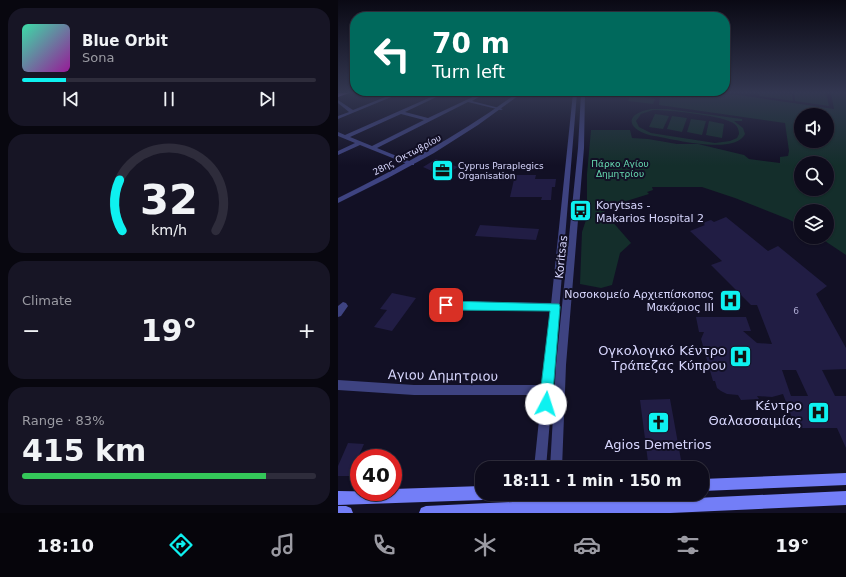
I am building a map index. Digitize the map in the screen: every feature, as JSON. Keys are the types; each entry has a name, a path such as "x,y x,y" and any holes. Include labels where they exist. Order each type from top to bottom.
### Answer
{"main road":[{"path":"709,485 846,479"},
{"path":"338,498 475,493"},
{"path":"426,513 537,510 554,505 631,510 846,498"},
{"path":"338,513 346,513"}],"street":[{"path":"345,136 389,117"},
{"path":"418,117 428,120"},
{"path":"372,148 434,117"},
{"name":"28ης Οκτωβρίου","path":"338,201 412,164 450,142 487,117"},
{"name":"Koritsas","path":"541,461 563,204 573,117"},
{"name":"Koritsas","path":"556,461 561,365 581,148 582,117"},
{"path":"338,134 412,164"},
{"path":"338,153 360,143"},
{"path":"446,305 555,307"},
{"name":"Αγιου Δημητριου","path":"338,384 414,390 547,390"}],"green space":[{"path":"633,117 639,117 636,121 639,127 651,133 715,143 730,141 737,138 739,134 736,125 725,119 715,117 742,119 742,121 734,121 743,128 745,134 739,140 728,144 715,145 685,142 641,132 632,124"},
{"path":"654,117 669,117 663,129 649,127"},
{"path":"672,117 687,118 682,132 667,129"},
{"name":"Πάρκο Αγίου Δημητρίου","path":"743,117 794,117 794,148 834,148 834,117 846,117 846,255 830,244 834,244 834,204 794,204 794,222 735,198 702,187 652,187 653,190 647,192 649,194 607,207 604,212 631,243 620,253 612,285 601,288 580,284 582,232 587,217 587,174 591,130 630,130 632,138 677,144 698,144 744,155 749,159 780,163 780,157 788,156 789,151 785,123"},
{"path":"691,119 706,121 702,135 687,132"},
{"path":"709,121 724,124 722,138 706,135"}],"building":[{"name":"Cyprus Paraplegics Organisation","path":"436,159 458,167 443,176 423,167"},
{"path":"515,175 536,175 535,179 556,179 555,187 552,187 551,200 541,200 542,197 510,197"},
{"path":"726,217 768,251 778,246 827,286 816,294 846,348 846,369 822,370 835,396 846,396 846,448 837,428 796,428 783,394 772,397 757,396 759,399 741,400 738,395 727,394 717,388 715,381 713,381 701,339 704,332 699,332 696,317 746,317 751,331 743,331 757,343 772,344 757,305 751,305 711,265 722,261 690,231 705,225 702,223 711,220 714,222","holes":["782,370 796,370 808,396 791,396"]},
{"path":"480,225 539,229 536,240 475,236"},
{"path":"392,293 416,298 392,331 374,327 387,310 380,309"},
{"name":"Agios Demetrios","path":"670,399 681,460 648,461 640,400"},
{"path":"348,443 364,444 362,449 350,449 350,476 338,476 338,466"}],"place":[{"name":"Cyprus Paraplegics Organisation","path":"442,171"},
{"name":"Korytsas - Makarios Hospital 2","path":"580,211"},
{"name":"Νοσοκομείο Αρχιεπίσκοπος Μακάριος ΙΙΙ","path":"730,300"},
{"name":"Ογκολογικό Κέντρο Τράπεζας Κύπρου","path":"741,357"},
{"name":"Κέντρο Θαλασσαιμίας","path":"818,412"},
{"name":"Agios Demetrios","path":"658,422"}],"route":[{"path":"446,305 555,307 546,404"}]}
